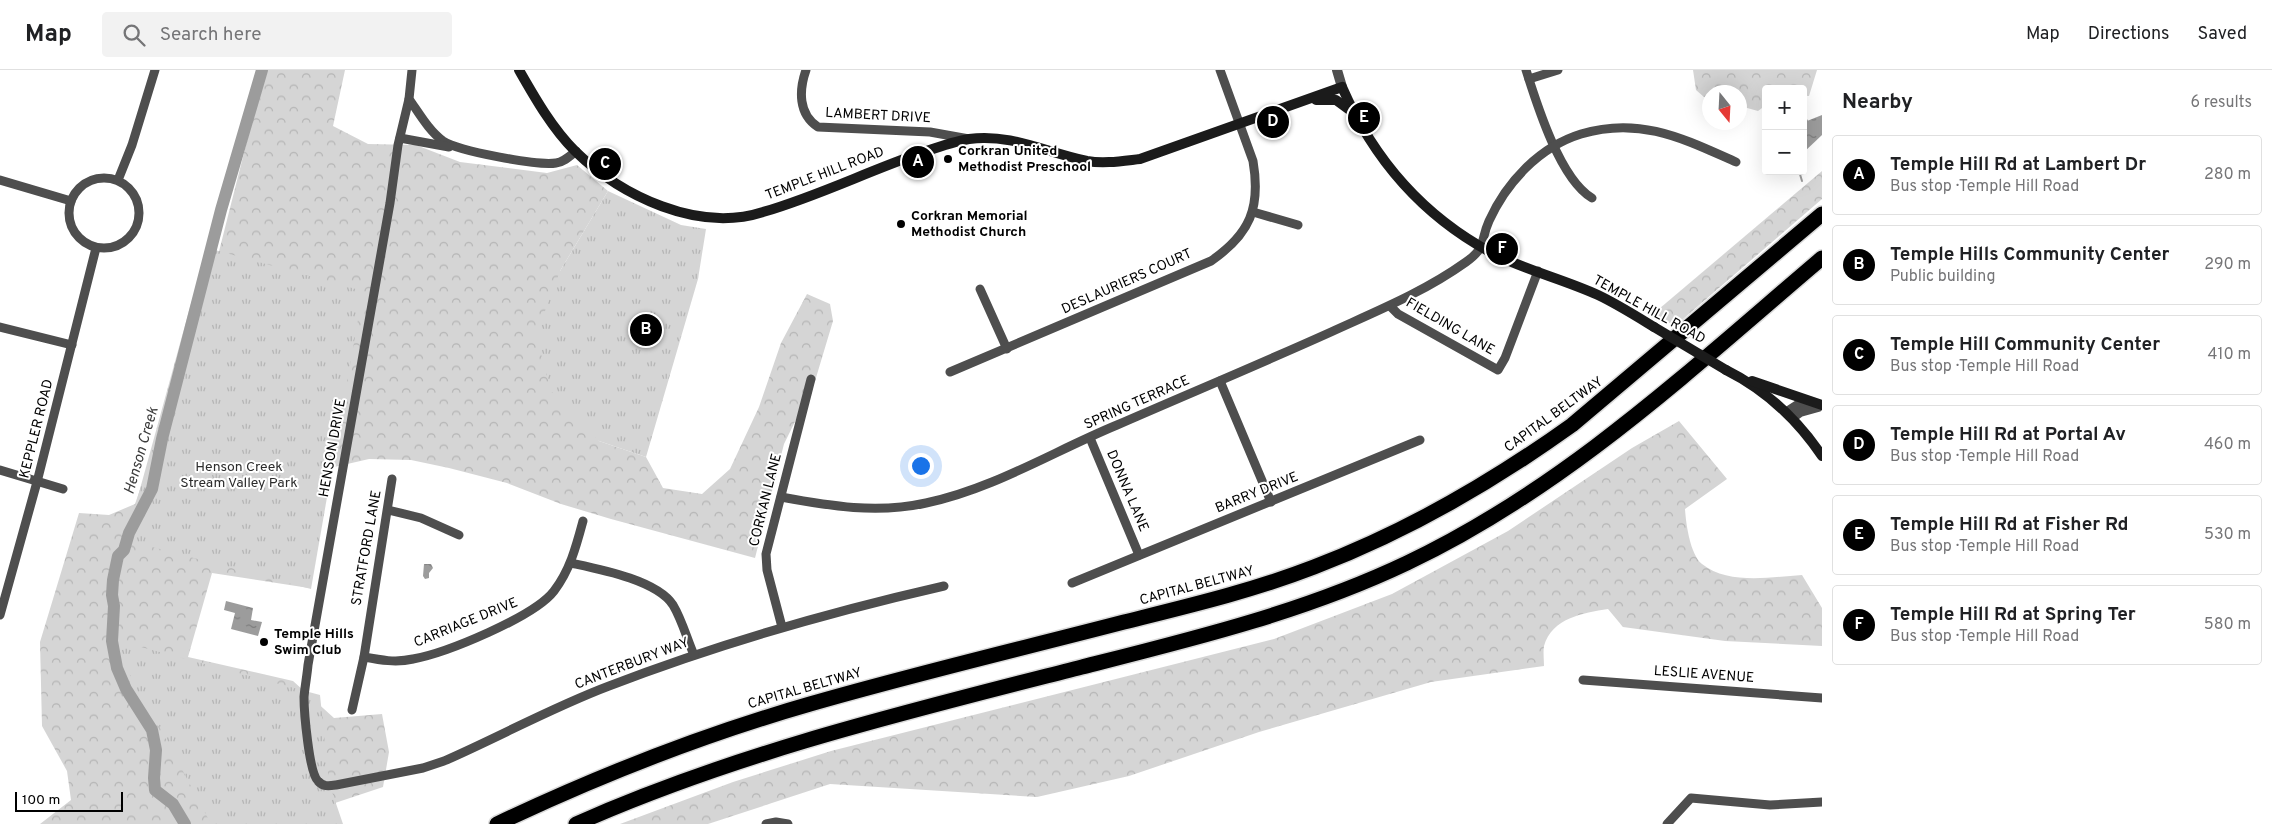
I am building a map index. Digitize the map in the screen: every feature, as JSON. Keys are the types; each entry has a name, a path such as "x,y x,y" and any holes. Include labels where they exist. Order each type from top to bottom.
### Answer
{"highway":[{"name":"CAPITAL BELTWAY","path":"497,824 595,779 752,721 862,690 1237,592 1314,567 1394,533 1466,495 1537,450 1572,425 1822,214"},
{"path":"576,824 658,790 763,752 869,722 1226,630 1324,598 1406,564 1489,520 1589,454 1822,258"}],"main road":[{"name":"TEMPLE HILL ROAD","path":"519,70 550,121 576,151 606,175 654,204 697,217 721,218 762,213 900,160 969,139 992,137 1018,141 1088,161 1140,159 1342,87 1355,115 1380,156 1408,190 1444,222 1482,247 1598,295 1736,375 1768,396 1790,415 1822,456"},
{"path":"1298,103 1320,99 1336,100 1355,115"},
{"path":"1736,375 1822,405"}],"street":[{"path":"118,180 132,145 154,70"},
{"name":"HENSON DRIVE","path":"336,785 322,784 314,776 310,762 304,698 324,572 400,138 409,99 412,70"},
{"name":"LAMBERT DRIVE","path":"806,70 801,87 803,106 810,122 818,127 930,132 969,139"},
{"path":"1220,70 1255,173 1253,212 1298,225"},
{"path":"1337,70 1342,87"},
{"path":"1558,70 1528,74 1555,147 1581,192 1592,198"},
{"path":"409,99 435,135 457,148"},
{"path":"1482,247 1487,223 1507,189 1528,166 1570,138 1596,130 1628,127 1646,128 1664,132 1736,162"},
{"path":"400,138 488,155 548,164 565,160 576,151"},
{"path":"109,178 118,180 133,193 137,201 139,220 136,229 123,243 106,248 96,248 81,240 71,226 69,218 71,201 76,192 90,181 109,178"},
{"path":"0,180 71,201"},
{"name":"DESLAURIERS COURT","path":"950,372 1211,261 1237,240 1253,212"},
{"name":"SPRING TERRACE","path":"781,497 865,509 894,509 954,496 1090,438 1112,426 1220,382 1390,306 1455,269 1482,247"},
{"name":"KEPPLER ROAD","path":"0,615 1,605 38,482 96,248"},
{"name":"FIELDING LANE","path":"1390,306 1398,314 1498,370 1505,358 1538,271"},
{"path":"980,289 1007,349"},
{"path":"0,327 72,345"},
{"name":"CORKAN LANE","path":"782,627 767,570 766,554 811,379"},
{"path":"1220,382 1271,502"},
{"path":"1790,415 1822,405"},
{"name":"DONNA LANE","path":"1090,438 1139,555"},
{"name":"BARRY DRIVE","path":"1072,583 1420,440"},
{"path":"0,470 62,489"},
{"name":"STRATFORD LANE","path":"352,710 364,657 392,479"},
{"path":"388,510 420,518 459,535"},
{"name":"CARRIAGE DRIVE","path":"364,657 394,662 414,659 442,651 516,620 542,603 552,593 571,563 583,521"},
{"path":"571,563 646,583 665,595 677,613 694,655"},
{"name":"CANTERBURY WAY","path":"336,785 423,768 444,761 608,686 694,655 782,627 944,586"},
{"name":"LESLIE AVENUE","path":"1583,680 1822,698"},
{"path":"1667,824 1691,798 1770,805 1822,802"},
{"path":"766,824 776,822 788,824"}],"green space":[{"path":"265,70 345,70 333,126 368,144 416,145 460,162 547,173 577,165 608,191 560,271 599,441 646,457 663,488 702,494 730,469 759,407 781,343 807,294 830,304 833,321 815,381 784,444 755,558 611,519 561,504 507,483 449,468 411,460 369,459 330,468 309,588 212,573 188,657 293,681 334,718 382,714 389,752 383,787 317,809 323,824 40,824 71,800 67,771 42,726 40,642 79,513 109,515 135,504 211,283"},
{"path":"1693,70 1817,70 1809,96 1807,96 1807,85 1762,85 1762,108 1758,111 1747,108 1747,85 1702,85 1702,95 1696,90"},
{"path":"1822,171 1822,199 1675,326 1653,314"},
{"path":"608,191 681,225 706,229 698,279 646,457 599,441 551,391 536,335 560,271"},
{"name":"Henson Creek Stream Valley Park","path":"208,248 363,291 311,589 126,540"},
{"path":"1679,421 1727,479 1685,509 1689,538 1694,553 1702,564 1712,571 1724,575 1764,578 1802,575 1822,608 1822,646 1725,641 1623,627 1608,609 1570,618 1554,629 1544,646 1544,666 1431,682 1259,732 1129,776 1037,797 830,784 708,824 620,824 733,782 831,751 1274,639 1392,594 1508,531 1632,448"},
{"path":"111,639 320,695 329,783 343,824 211,824 150,709 136,706 129,679 132,679"}],"water":[{"path":"1822,115 1822,135 1807,149 1807,130 1807,121"},
{"path":"424,564 431,564 433,568 429,573 429,578 425,579 423,576"},
{"path":"226,601 253,608 251,620 262,622 258,636 231,629 235,613 224,610"}],"waterway":[{"name":"Henson Creek","path":"185,824 173,804 155,790 156,750 152,730 126,689 117,668 112,641 113,580 118,556 124,550 129,533 152,489 162,439 221,210 262,70"},
{"path":"1800,175 1802,181"}],"place":[{"name":"Temple Hill Rd at Fisher Rd","path":"1364,118"},
{"name":"Temple Hill Rd at Portal Av","path":"1273,122"},
{"name":"Corkran United Methodist Preschool","path":"948,159"},
{"name":"Temple Hill Rd at Lambert Dr","path":"918,162"},
{"name":"Temple Hill Community Center","path":"605,164"},
{"name":"Corkran Memorial Methodist Church","path":"901,224"},
{"name":"Temple Hill Rd at Spring Ter","path":"1502,249"},
{"name":"Temple Hills Community Center","path":"646,330"},
{"name":"Temple Hills Swim Club","path":"264,642"}]}
